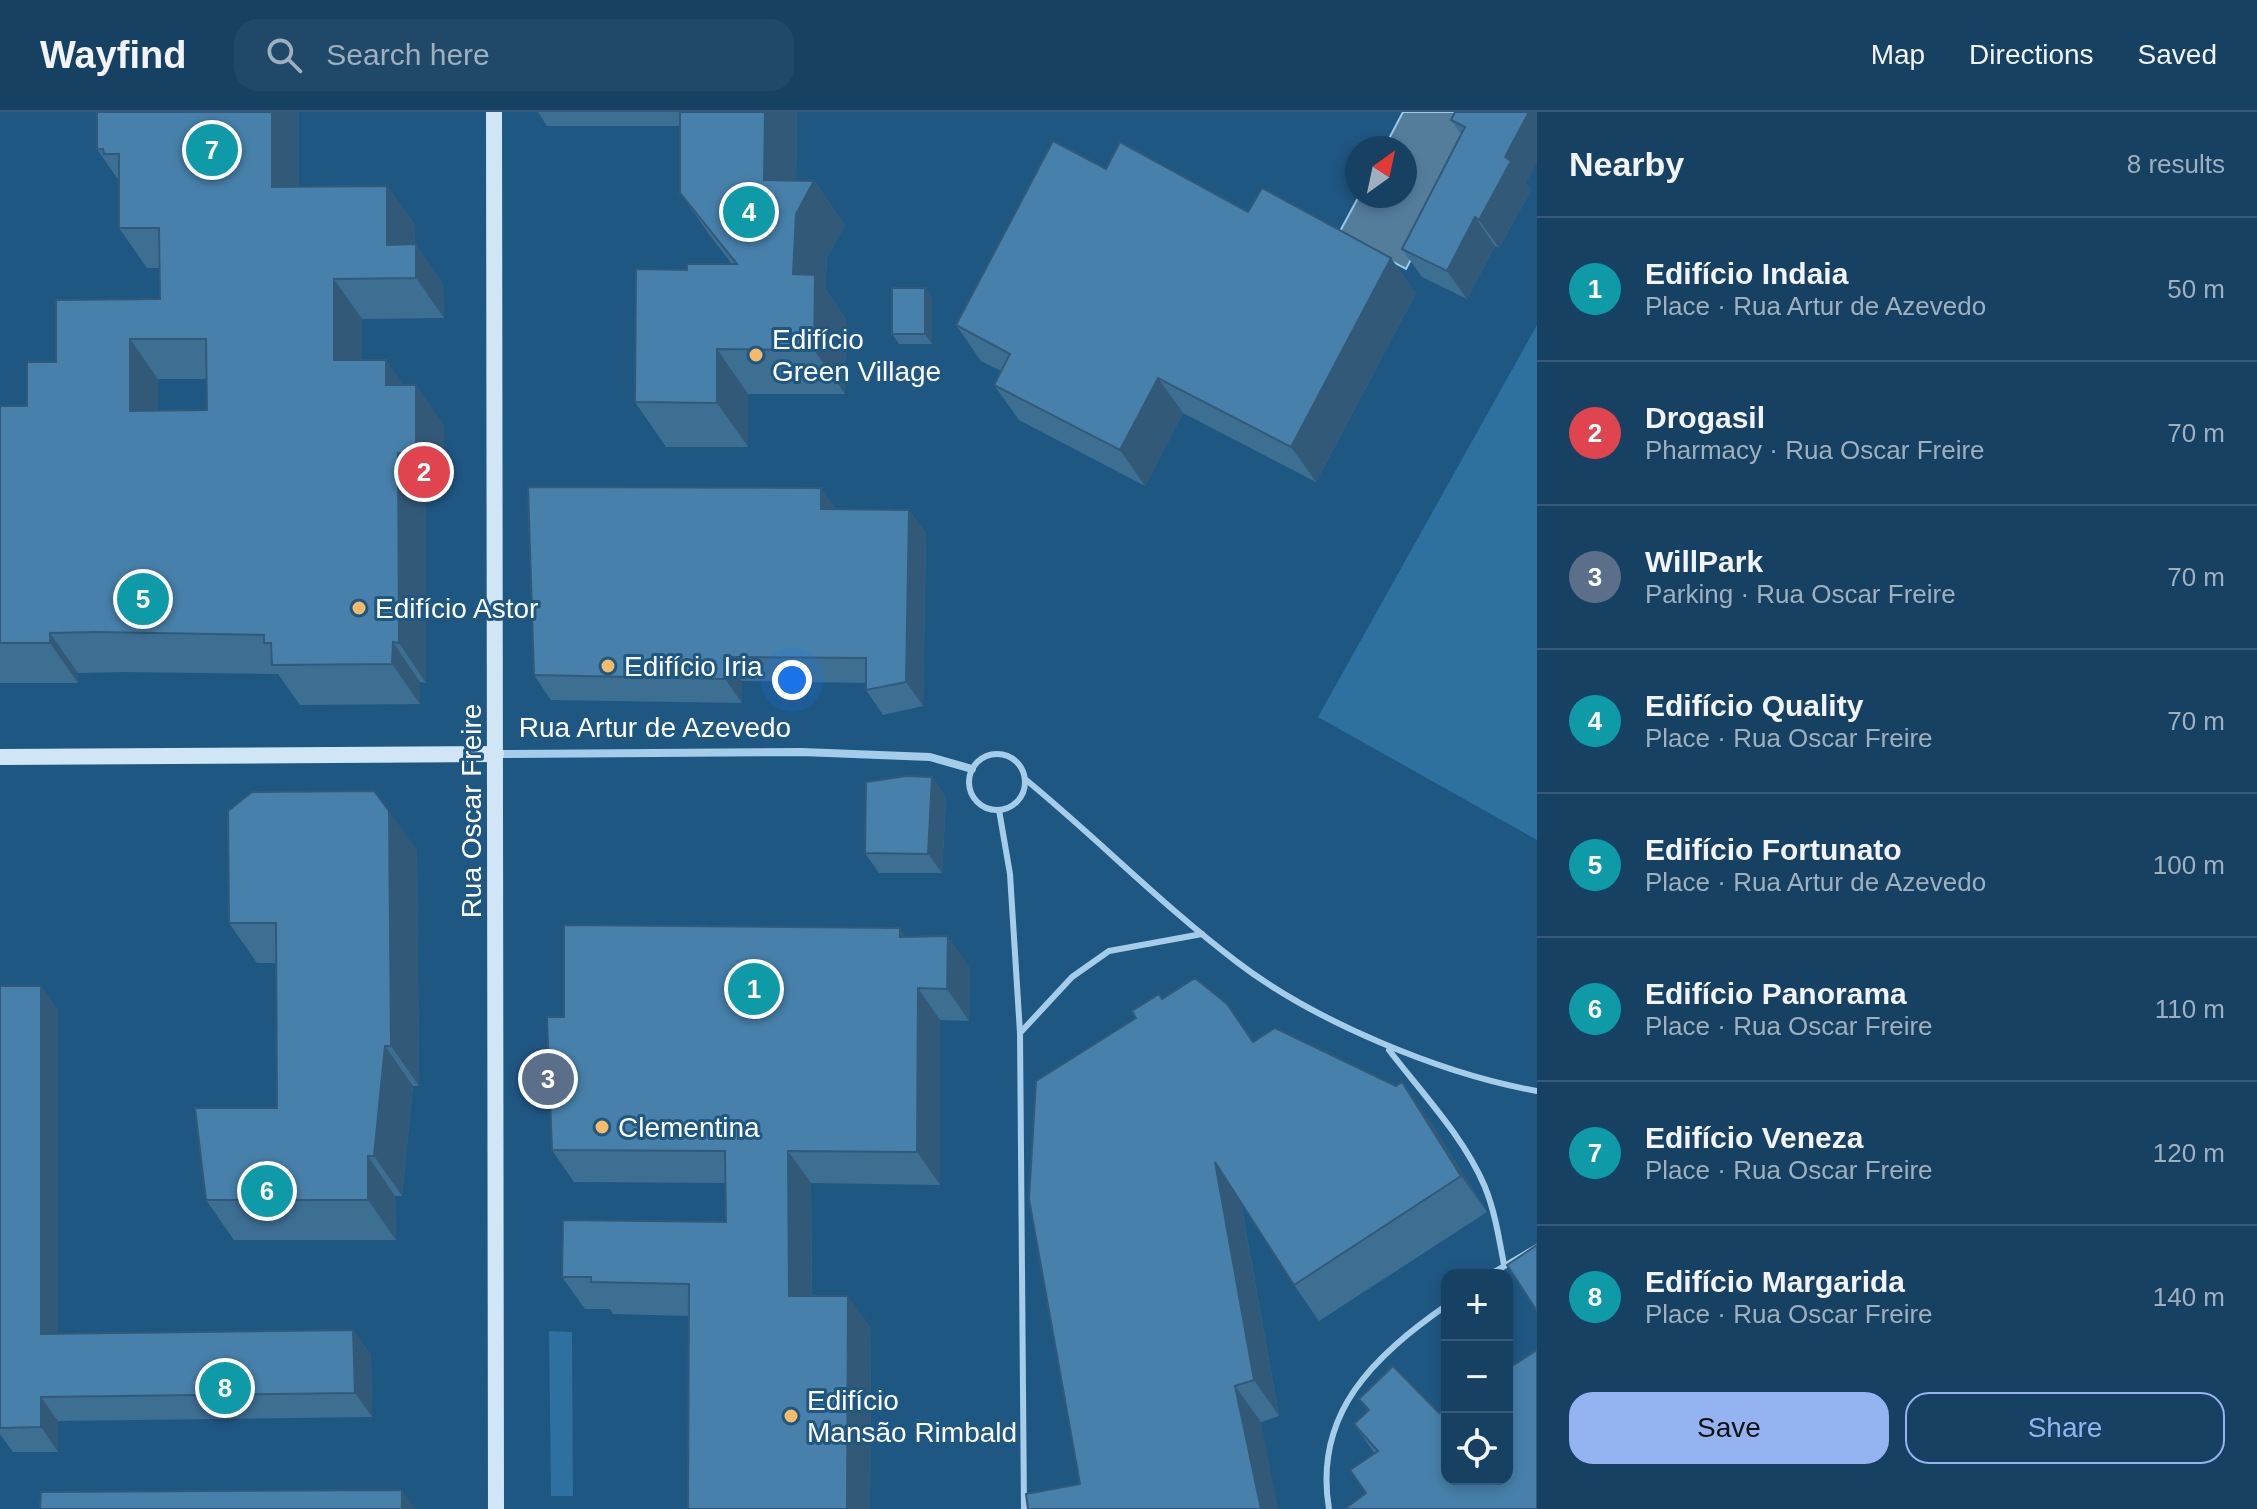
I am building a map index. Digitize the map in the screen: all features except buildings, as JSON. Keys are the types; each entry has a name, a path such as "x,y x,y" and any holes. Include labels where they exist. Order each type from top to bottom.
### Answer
{"street":[{"name":"Rua Oscar Freire","path":"494,112 496,1509"},
{"name":"Rua Artur de Azevedo","path":"0,757 802,752 930,757 972,769"}],"lane":[{"path":"1025,779 1016,803 999,810 985,807 973,798 969,783 972,769 984,757 1002,755 1017,763 1025,779 1084,827 1202,934 1239,964 1288,995 1387,1048 1537,1091"},
{"path":"999,810 1010,874 1020,1033 1024,1509"},
{"path":"1020,1033 1072,977 1109,951 1202,934"},
{"path":"1387,1048 1462,1147 1484,1185 1496,1218 1504,1265"},
{"path":"1498,1269 1537,1247"},
{"path":"1329,1509 1325,1482 1333,1425 1366,1374 1413,1329 1441,1309"}],"shaded area":[{"path":"1403,112 1453,112 1481,127 1406,269 1339,233 1353,208 1417,208 1417,136 1390,136"},
{"path":"1537,325 1537,840 1318,717"},
{"path":"549,1331 572,1332 573,1496 551,1496"}],"place":[{"name":"Edifício Veneza","path":"212,150"},
{"name":"Edifício Quality","path":"749,212"},
{"name":"Edifício Green Village","path":"756,355"},
{"name":"Drogasil","path":"424,472"},
{"name":"Edifício Fortunato","path":"143,599"},
{"name":"Edifício Astor","path":"359,608"},
{"name":"Edifício Iria","path":"608,666"},
{"name":"Edifício Indaia","path":"754,989"},
{"name":"WillPark","path":"548,1079"},
{"name":"Clementina","path":"602,1127"},
{"name":"Edifício Panorama","path":"267,1191"},
{"name":"Edifício Margarida","path":"225,1388"},
{"name":"Edifício Mansão Rimbald","path":"791,1416"}]}
